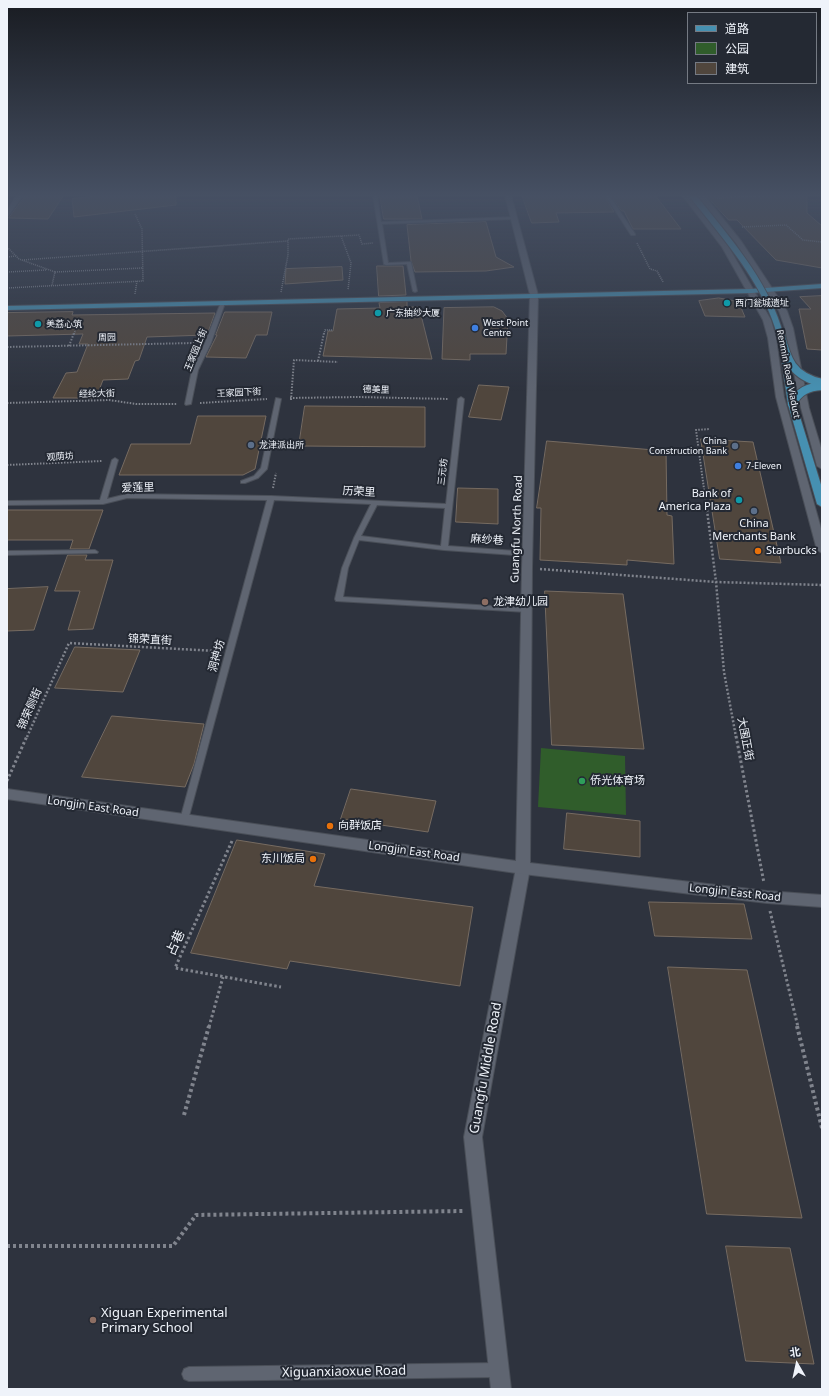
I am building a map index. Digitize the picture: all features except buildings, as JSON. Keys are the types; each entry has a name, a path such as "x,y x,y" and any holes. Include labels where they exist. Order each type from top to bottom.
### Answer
{"main road":[{"name":"Guangfu North Road","path":"523,868 527,568 529,554 533,292 525,260"},
{"path":"733,260 764,312 771,330 780,397 822,550"},
{"name":"Renmin Road Viaduct","path":"742,260 774,315 781,341 792,404 822,504"},
{"path":"751,260 768,287 786,320 805,408 822,466"},
{"path":"768,287 822,280"},
{"path":"7,308 222,303 533,292 822,286"},
{"path":"7,301 348,292 533,292"},
{"path":"781,341 794,369 802,376 822,383"},
{"path":"792,404 799,392 805,388 822,386"},
{"name":"Longjin East Road","path":"7,794 523,868 767,897 822,901"},
{"name":"Guangfu Middle Road","path":"501,1389 473,1137 523,868"}],"lane":[{"path":"385,260 386,264 409,263 415,291"},
{"name":"王家园上街","path":"188,404 195,370 208,343 222,303"},
{"path":"243,482 256,477 264,469 278,398"},
{"name":"三元坊","path":"444,548 447,506 461,399"},
{"path":"103,502 115,460"},
{"name":"爱莲里","path":"7,503 103,502 127,496 271,498"},
{"name":"历荣里","path":"271,498 447,506"},
{"name":"洞神坊","path":"184,820 271,498"},
{"path":"375,503 357,538 345,568 339,599 527,610"},
{"name":"麻纱巷","path":"357,538 444,548 529,554"},
{"path":"7,553 96,552"},
{"name":"Xiguanxiaoxue Road","path":"189,1374 499,1370"}],"path":[{"path":"22,260 55,272 142,268"},
{"path":"7,288 143,280 142,260"},
{"path":"280,294 287,260"},
{"path":"348,292 351,263 350,260"},
{"path":"645,260 650,269 658,274 664,283"},
{"path":"7,272 48,270"},
{"path":"52,285 55,272"},
{"path":"134,298 136,281"},
{"path":"69,346 85,306"},
{"path":"318,361 325,330 332,330"},
{"name":"周园","path":"7,348 208,343"},
{"path":"291,398 294,360 338,362"},
{"name":"德美里","path":"291,398 357,397 461,399"},
{"name":"王家园下街","path":"188,404 291,398"},
{"name":"经纶大街","path":"7,403 109,400 136,404 188,404"},
{"name":"大围正街","path":"710,429 696,430 716,582 724,672 767,897 822,1128"},
{"name":"观荫坊","path":"7,465 115,460"},
{"path":"527,568 716,582 822,585"},
{"name":"锦荣直街","path":"69,643 230,652"},
{"name":"锦荣侧街","path":"7,781 69,643"},
{"name":"占巷","path":"238,828 175,968 281,987"},
{"path":"184,1115 223,977"},
{"path":"7,1246 173,1246 196,1216 481,1211"}],"green space":[{"name":"侨光体育场","path":"541,748 625,756 626,815 538,807"}],"place":[{"name":"西门瓮城遗址","path":"727,303"},
{"name":"广东抽纱大厦","path":"378,313"},
{"name":"美荔心筑","path":"38,324"},
{"name":"West Point Centre","path":"475,328"},
{"name":"龙津派出所","path":"251,445"},
{"name":"China Construction Bank","path":"735,446"},
{"name":"7-Eleven","path":"738,466"},
{"name":"Bank of America Plaza","path":"739,500"},
{"name":"China Merchants Bank","path":"754,511"},
{"name":"Starbucks","path":"758,551"},
{"name":"龙津幼儿园","path":"485,602"},
{"name":"侨光体育场","path":"582,781"},
{"name":"向群饭店","path":"330,826"},
{"name":"东川饭局","path":"313,859"},
{"name":"Xiguan Experimental Primary School","path":"93,1320"}]}
